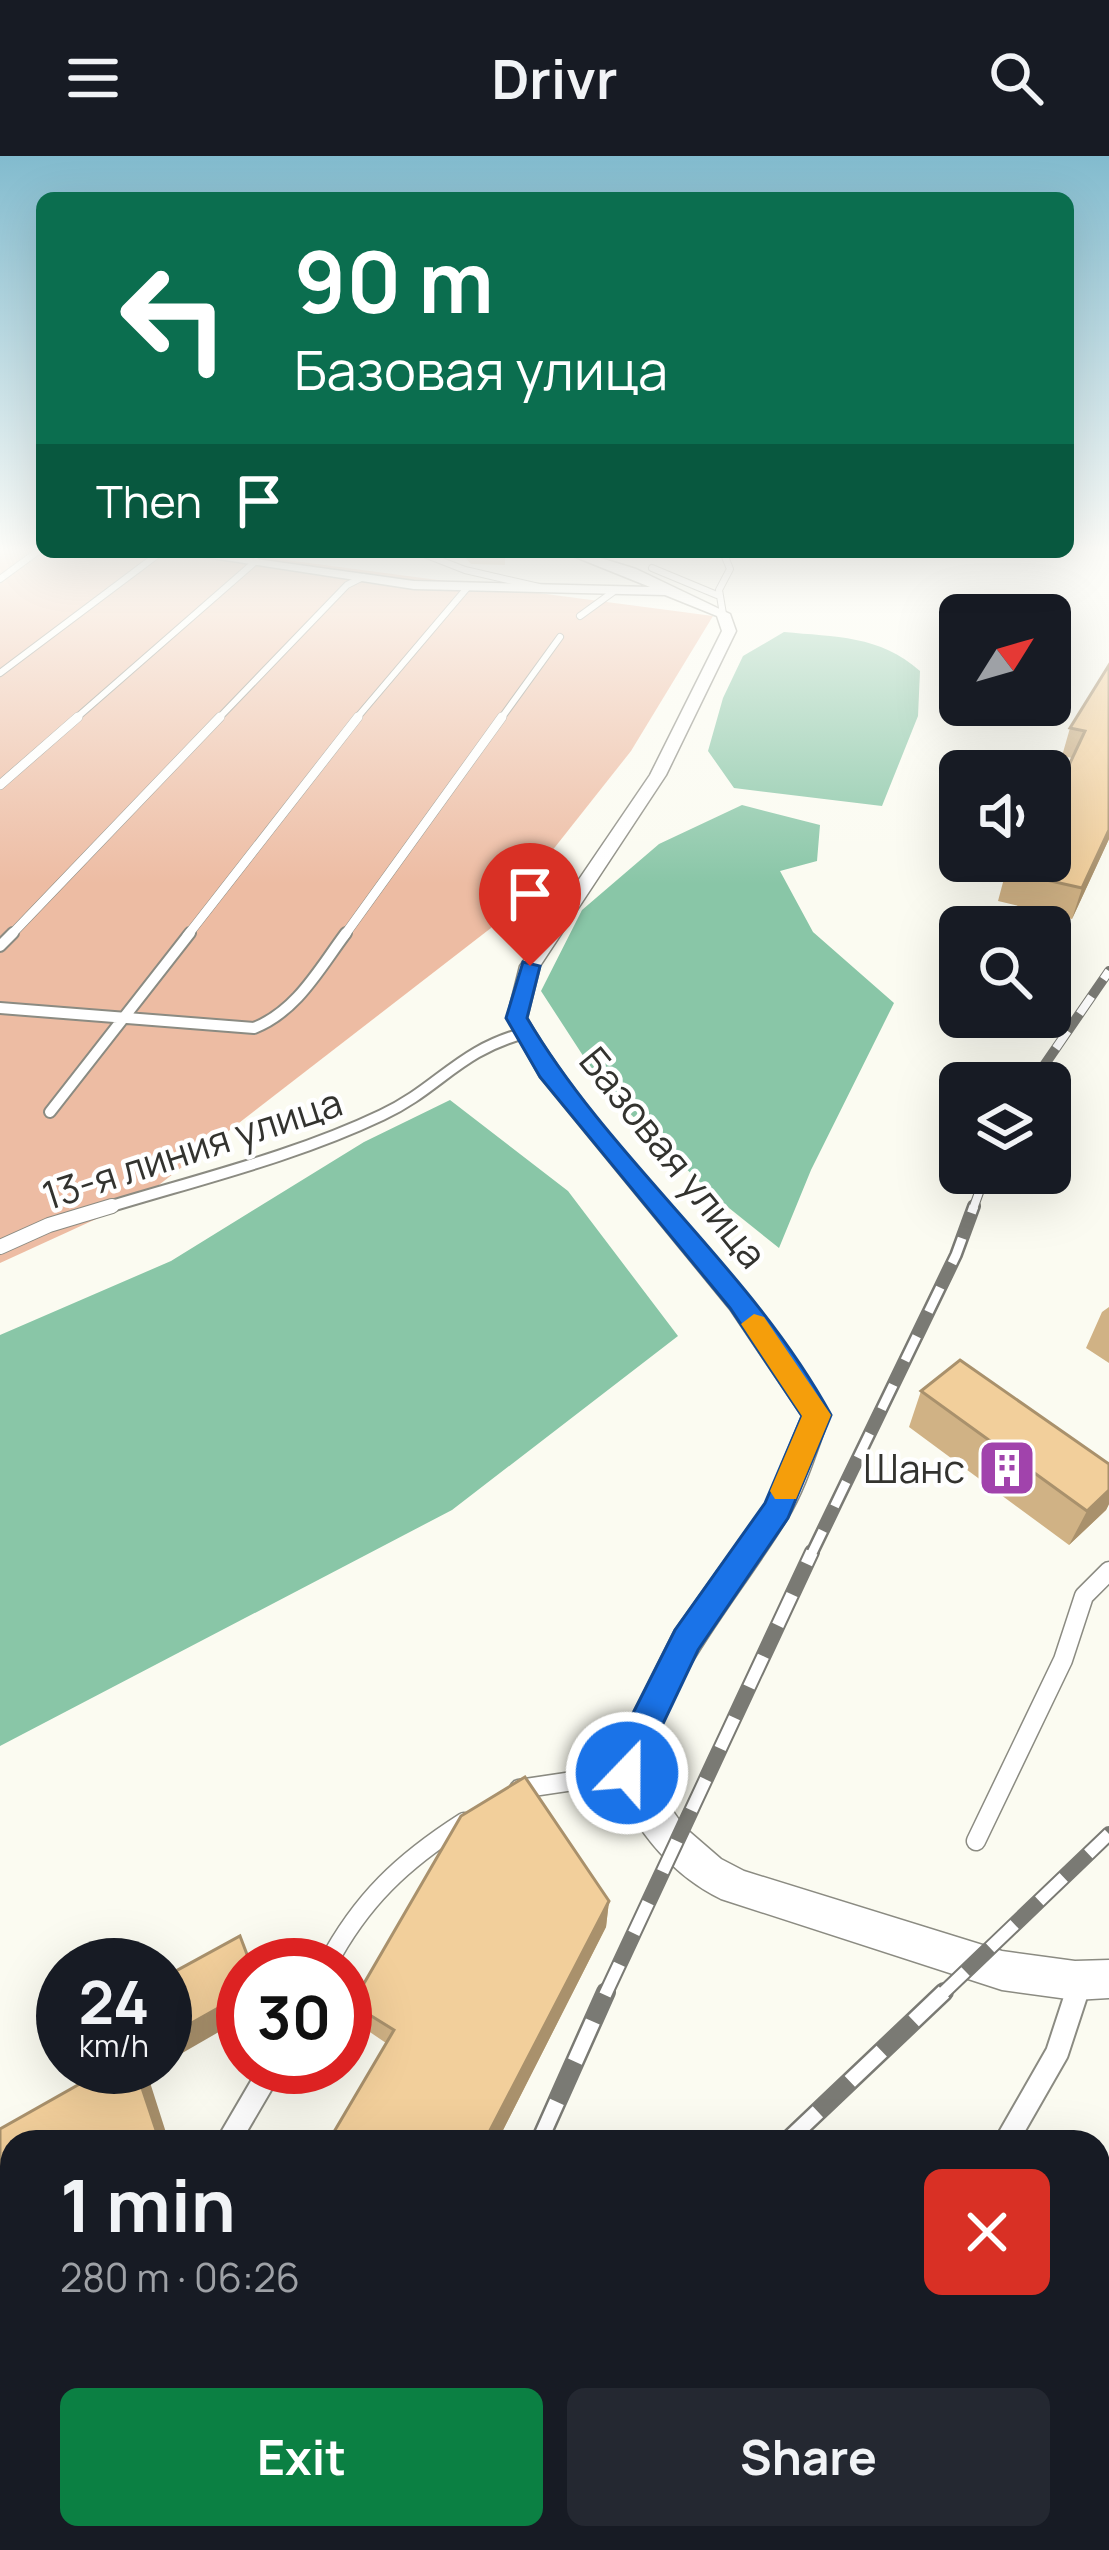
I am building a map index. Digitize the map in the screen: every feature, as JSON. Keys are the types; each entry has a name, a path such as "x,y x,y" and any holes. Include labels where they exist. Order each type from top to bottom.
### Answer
{"street":[{"name":"Базовая улица","path":"627,1773 633,1749 686,1640 778,1509 816,1415 739,1302 548,1072 517,1018 530,966 658,776 714,661"},
{"path":"627,1773 644,1808 673,1843 711,1874 976,1963 1095,1981"}],"lane":[{"path":"0,785 142,661"},
{"path":"0,946 274,661"},
{"path":"50,1112 401,661"},
{"path":"0,1008 254,1028 274,1020 297,1000 543,661"},
{"name":"13-я линия улица","path":"0,1247 50,1225 326,1138 387,1113 486,1043 525,1034"},
{"path":"976,1841 1063,1660 1084,1596 1109,1571"},
{"path":"496,1801 514,1790 627,1773"},
{"path":"340,1938 350,1917 388,1871 478,1813"},
{"path":"1013,2130 1095,1981"},
{"path":"235,2130 256,2094"}],"shaded area":[{"path":"0,661 686,661 631,751 491,928 142,1198 0,1263"},
{"path":"741,661 907,661 920,671 918,716 882,806 734,788 708,751 723,698"},
{"path":"742,805 820,825 817,861 780,871 813,932 894,1003 811,1170 779,1248 714,1196 604,1088 541,991 582,910 659,844"},
{"path":"450,1100 568,1191 678,1336 452,1510 0,1746 0,1335 171,1261 364,1142"}],"building":[{"path":"1109,665 1109,830 1082,888 1055,882 1071,882 1071,761 1085,731 1070,728"},
{"path":"960,1360 1109,1464 1109,1490 1087,1511 921,1391"},
{"path":"525,1777 609,1901 490,2130 335,2130 356,2094 372,2094 372,2067 394,2030 372,2016 372,1970 461,1816"},
{"path":"216,1949 216,2009 192,2023 192,1962"},
{"path":"62,2094 144,2094 156,2130 0,2130"}],"railway":[{"path":"1046,1062 1109,971"},
{"path":"973,1209 978,1194"},
{"path":"811,1555 956,1255 974,1206"},
{"path":"605,1995 812,1552"},
{"path":"941,1995 1109,1834"},
{"path":"544,2130 606,1992"},
{"path":"799,2130 944,1992"}],"slow traffic":[{"path":"754,1324 816,1415 785,1491"}],"place":[{"name":"Шанс","path":"1007,1468"}],"route":[{"path":"530,966 517,1018 548,1072 739,1302 816,1415 778,1509 686,1640 633,1749 627,1773"}]}
